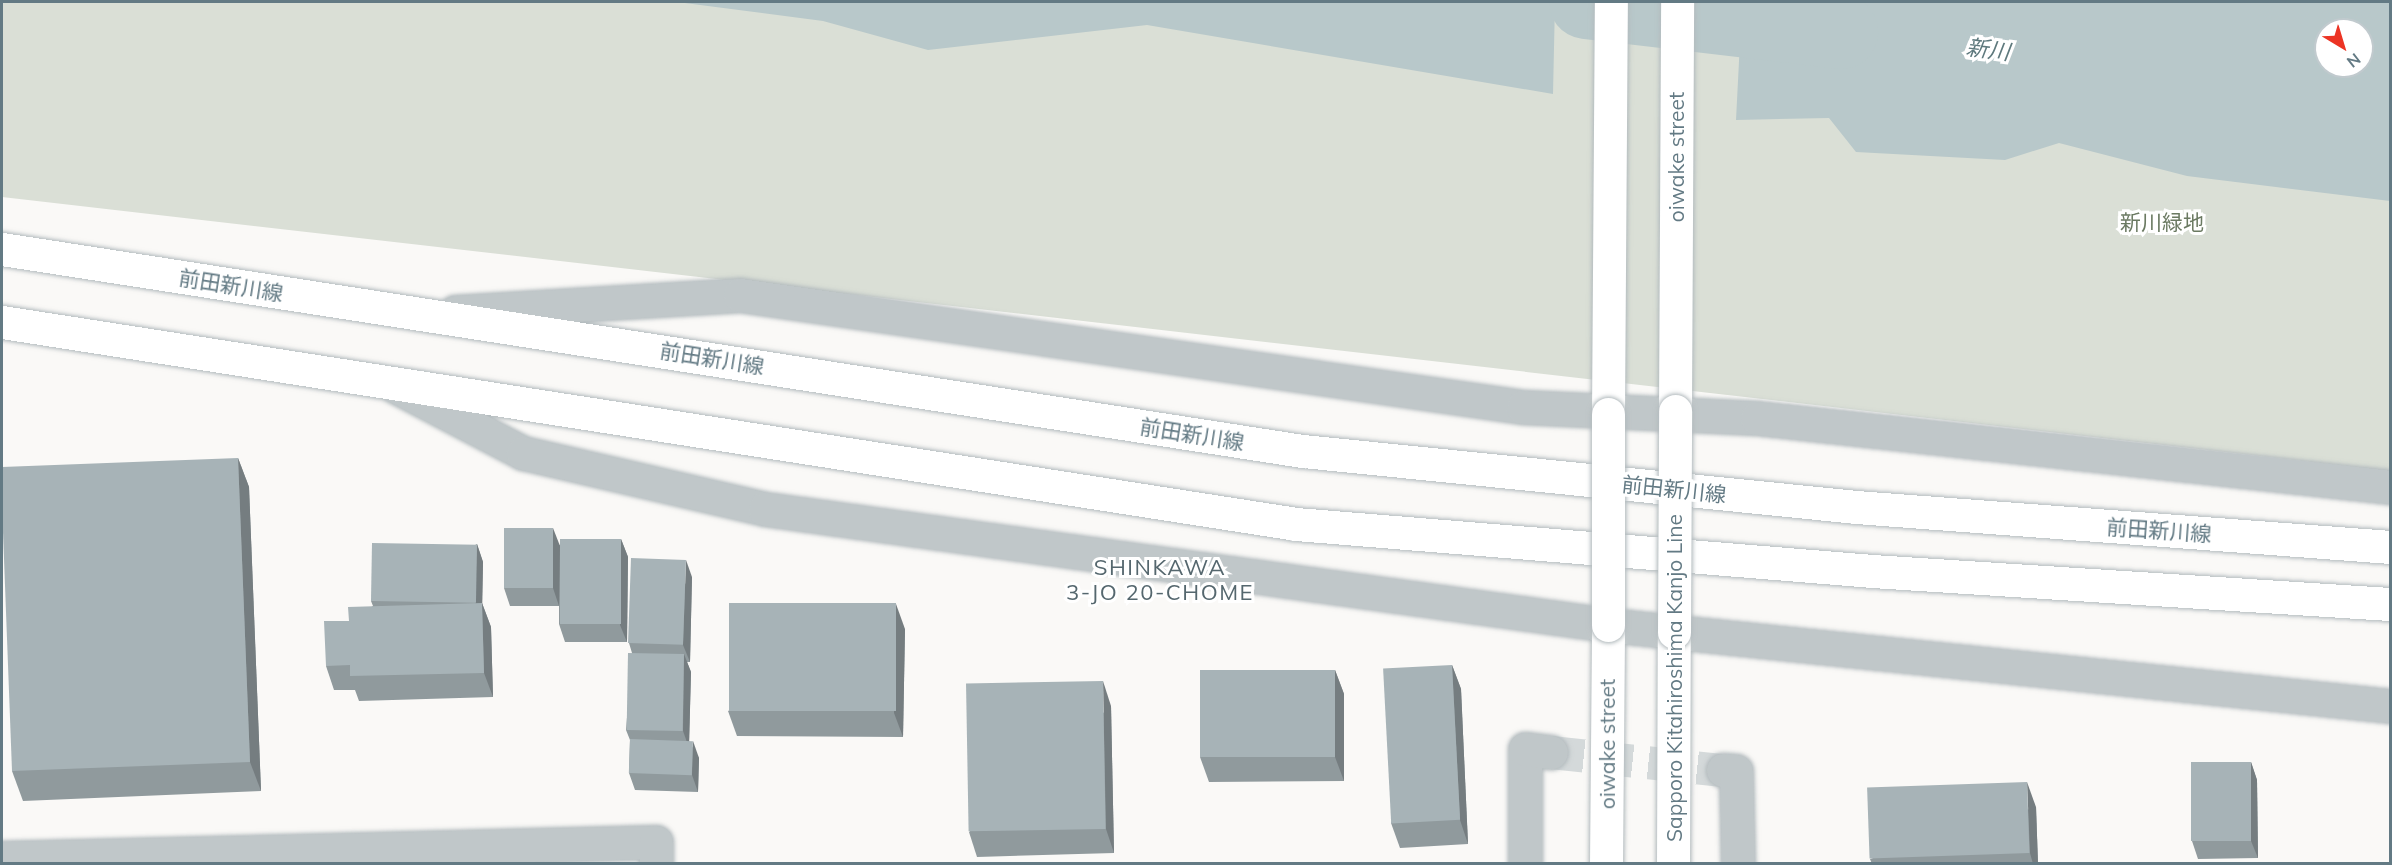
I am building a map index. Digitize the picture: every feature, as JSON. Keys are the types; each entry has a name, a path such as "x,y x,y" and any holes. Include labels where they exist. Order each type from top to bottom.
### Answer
{"main road":[{"path":"1608,625 1611,2"},
{"name":"oiwake street","path":"1675,312 1677,2"},
{"name":"前田新川線","path":"2,249 1303,451 1856,507 2391,547"},
{"name":"Sapporo Kitahiroshima Kanjo Line","path":"1673,864 1675,312"},
{"path":"2,322 1296,524 1872,571 2391,604"},
{"name":"oiwake street","path":"1606,864 1608,625"}],"street":[{"path":"424,314 740,295 1523,407 1608,414 1675,411 2391,487"},
{"path":"389,383 523,453 765,509 1608,625 2391,706"},
{"path":"1525,864 1525,749 1551,752"},
{"path":"1722,770 1737,771 1738,864"},
{"path":"2,858 656,842 656,864"}],"green space":[{"name":"新川緑地","path":"2,2 2390,2 2390,471 2,197"}],"water":[{"path":"677,2 1555,2 1553,94 1147,25 928,50 823,21"},
{"path":"1742,2 2390,2 2390,201 2187,176 2059,143 2005,160 1856,152 1829,118 1736,120"}],"building":[{"path":"238,458 250,762 12,771 2,467"},
{"path":"504,528 553,528 553,588 504,588"},
{"path":"560,539 621,539 621,624 560,624"},
{"path":"372,543 477,545 476,603 371,601"},
{"path":"631,558 686,560 683,645 628,643"},
{"path":"482,603 484,673 350,676 350,665 326,666 324,621 349,621 348,607"},
{"path":"729,603 896,603 896,711 729,711"},
{"path":"628,653 684,654 683,731 627,730"},
{"path":"1452,665 1460,820 1391,823 1383,669"},
{"path":"1200,670 1335,670 1335,757 1200,757"},
{"path":"1103,681 1106,829 969,831 966,683"},
{"path":"630,739 693,741 692,775 629,773"},
{"path":"2191,762 2251,762 2251,841 2191,841"},
{"path":"2027,782 2029,853 1870,859 1867,788"}],"waterway":[{"name":"新川","path":"1586,2 1841,32"}],"tunnel":[{"path":"1551,752 1723,770"}],"district":[{"name":"SHINKAWA 3-JO 20-CHOME","path":"1160,580"}]}
